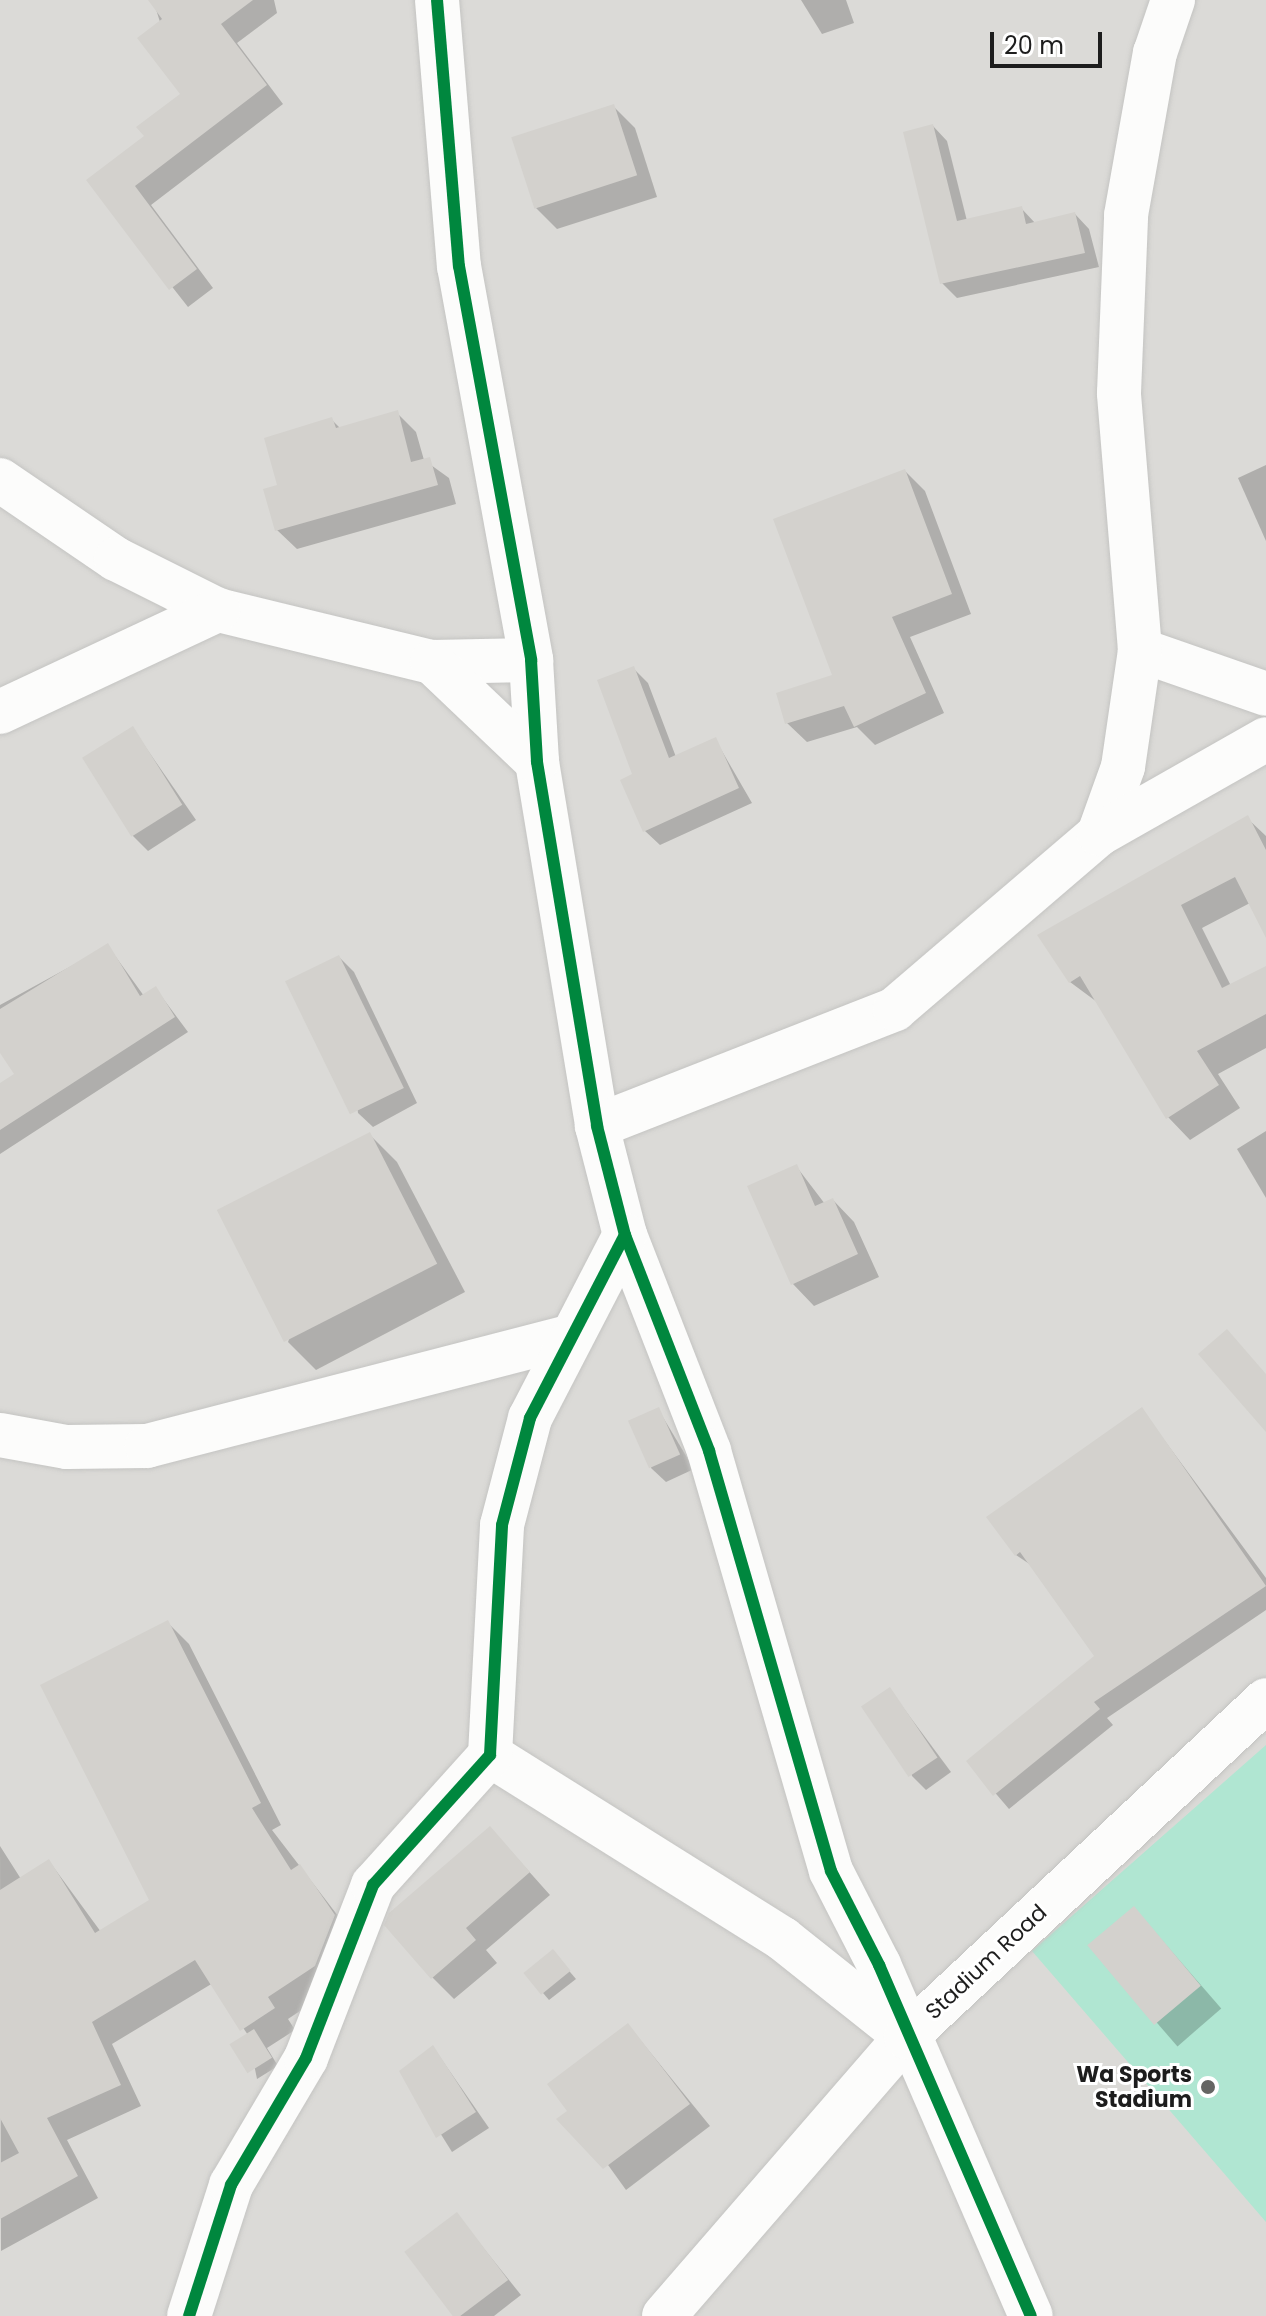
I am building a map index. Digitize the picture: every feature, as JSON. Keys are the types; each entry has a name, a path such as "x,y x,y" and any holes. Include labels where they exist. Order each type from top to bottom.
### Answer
{"street":[{"path":"437,0 459,266 531,660 537,762 597,1126 625,1235 709,1451 831,1871 1031,2316"},
{"path":"1099,834 1123,767 1140,650 1119,393 1126,215 1155,53 1173,0"},
{"path":"0,480 116,559 218,610 432,662 531,660"},
{"path":"0,712 218,610"},
{"path":"1140,650 1266,694"},
{"path":"432,662 537,762"},
{"path":"597,1126 895,1009 1099,834 1266,739"},
{"path":"189,2316 231,2185 306,2058 373,1885 490,1755 502,1525 530,1418 625,1235"},
{"path":"0,1435 67,1447 147,1446 571,1336"},
{"name":"Stadium Road","path":"664,2316 906,2037 1266,1700"},
{"path":"490,1755 783,1939 906,2037"}],"shaded area":[{"path":"0,0 1266,0 1266,2316 0,2316"}],"green space":[{"name":"Wa Sports Stadium","path":"1266,1745 1266,2222 1032,1951"}],"building":[{"path":"148,0 253,0 221,24 267,85 135,186 197,269 169,290 86,180 144,136 136,127 180,94 137,38 162,19"},
{"path":"614,104 637,175 534,209 511,137"},
{"path":"933,124 957,221 1022,206 1026,224 1075,212 1085,253 940,284 903,132"},
{"path":"398,410 411,462 430,457 438,485 275,531 263,489 277,485 264,438 332,417 336,428"},
{"path":"905,469 952,594 892,617 926,693 854,727 844,706 785,724 776,693 832,675 773,519"},
{"path":"634,666 669,758 716,737 739,788 643,832 620,780 632,774 597,680"},
{"path":"133,726 182,805 131,837 82,758"},
{"path":"1248,815 1266,850 1266,938 1235,877 1181,905 1222,988 1266,966 1266,1014 1197,1051 1219,1085 1166,1119 1080,976 1069,983 1037,935"},
{"path":"108,943 140,996 156,986 175,1017 0,1130 0,1083 14,1074 0,1053 0,1009"},
{"path":"339,955 404,1088 350,1114 285,981"},
{"path":"370,1132 437,1264 284,1342 217,1210"},
{"path":"797,1164 815,1206 833,1198 858,1254 791,1285 747,1186"},
{"path":"1227,1329 1266,1374 1266,1432 1198,1354"},
{"path":"659,1407 680,1455 649,1468 628,1421"},
{"path":"1142,1407 1266,1586 1094,1702 1100,1709 993,1796 966,1761 1094,1656 1020,1552 1015,1556 986,1517"},
{"path":"168,1620 261,1803 252,1808 291,1870 300,1864 335,1915 315,1966 268,1997 275,2008 240,2031 195,1960 92,2022 121,2085 47,2118 78,2176 0,2219 0,2163 19,2153 0,2118 0,1890 49,1859 95,1933 149,1900 40,1685"},
{"path":"890,1687 938,1757 909,1777 861,1707"},
{"path":"490,1826 530,1872 466,1928 476,1940 431,1979 384,1925 389,1913"},
{"path":"1134,1906 1201,1986 1154,2025 1087,1945"},
{"path":"553,1949 571,1971 541,1995 523,1973"},
{"path":"628,2023 690,2104 603,2169 556,2119 567,2111 547,2084"},
{"path":"254,2029 272,2058 247,2073 229,2044"},
{"path":"433,2045 476,2112 436,2138 399,2071"},
{"path":"457,2212 508,2280 460,2316 453,2316 404,2252"}],"cycle path":[{"path":"437,0 459,266 531,660 537,762 597,1126 625,1235 709,1451 831,1871 879,1965 1031,2316"},
{"path":"189,2316 231,2185 306,2058 373,1885 490,1755 502,1525 530,1418 625,1235"}],"place":[{"name":"Wa Sports Stadium","path":"1208,2087"}]}
